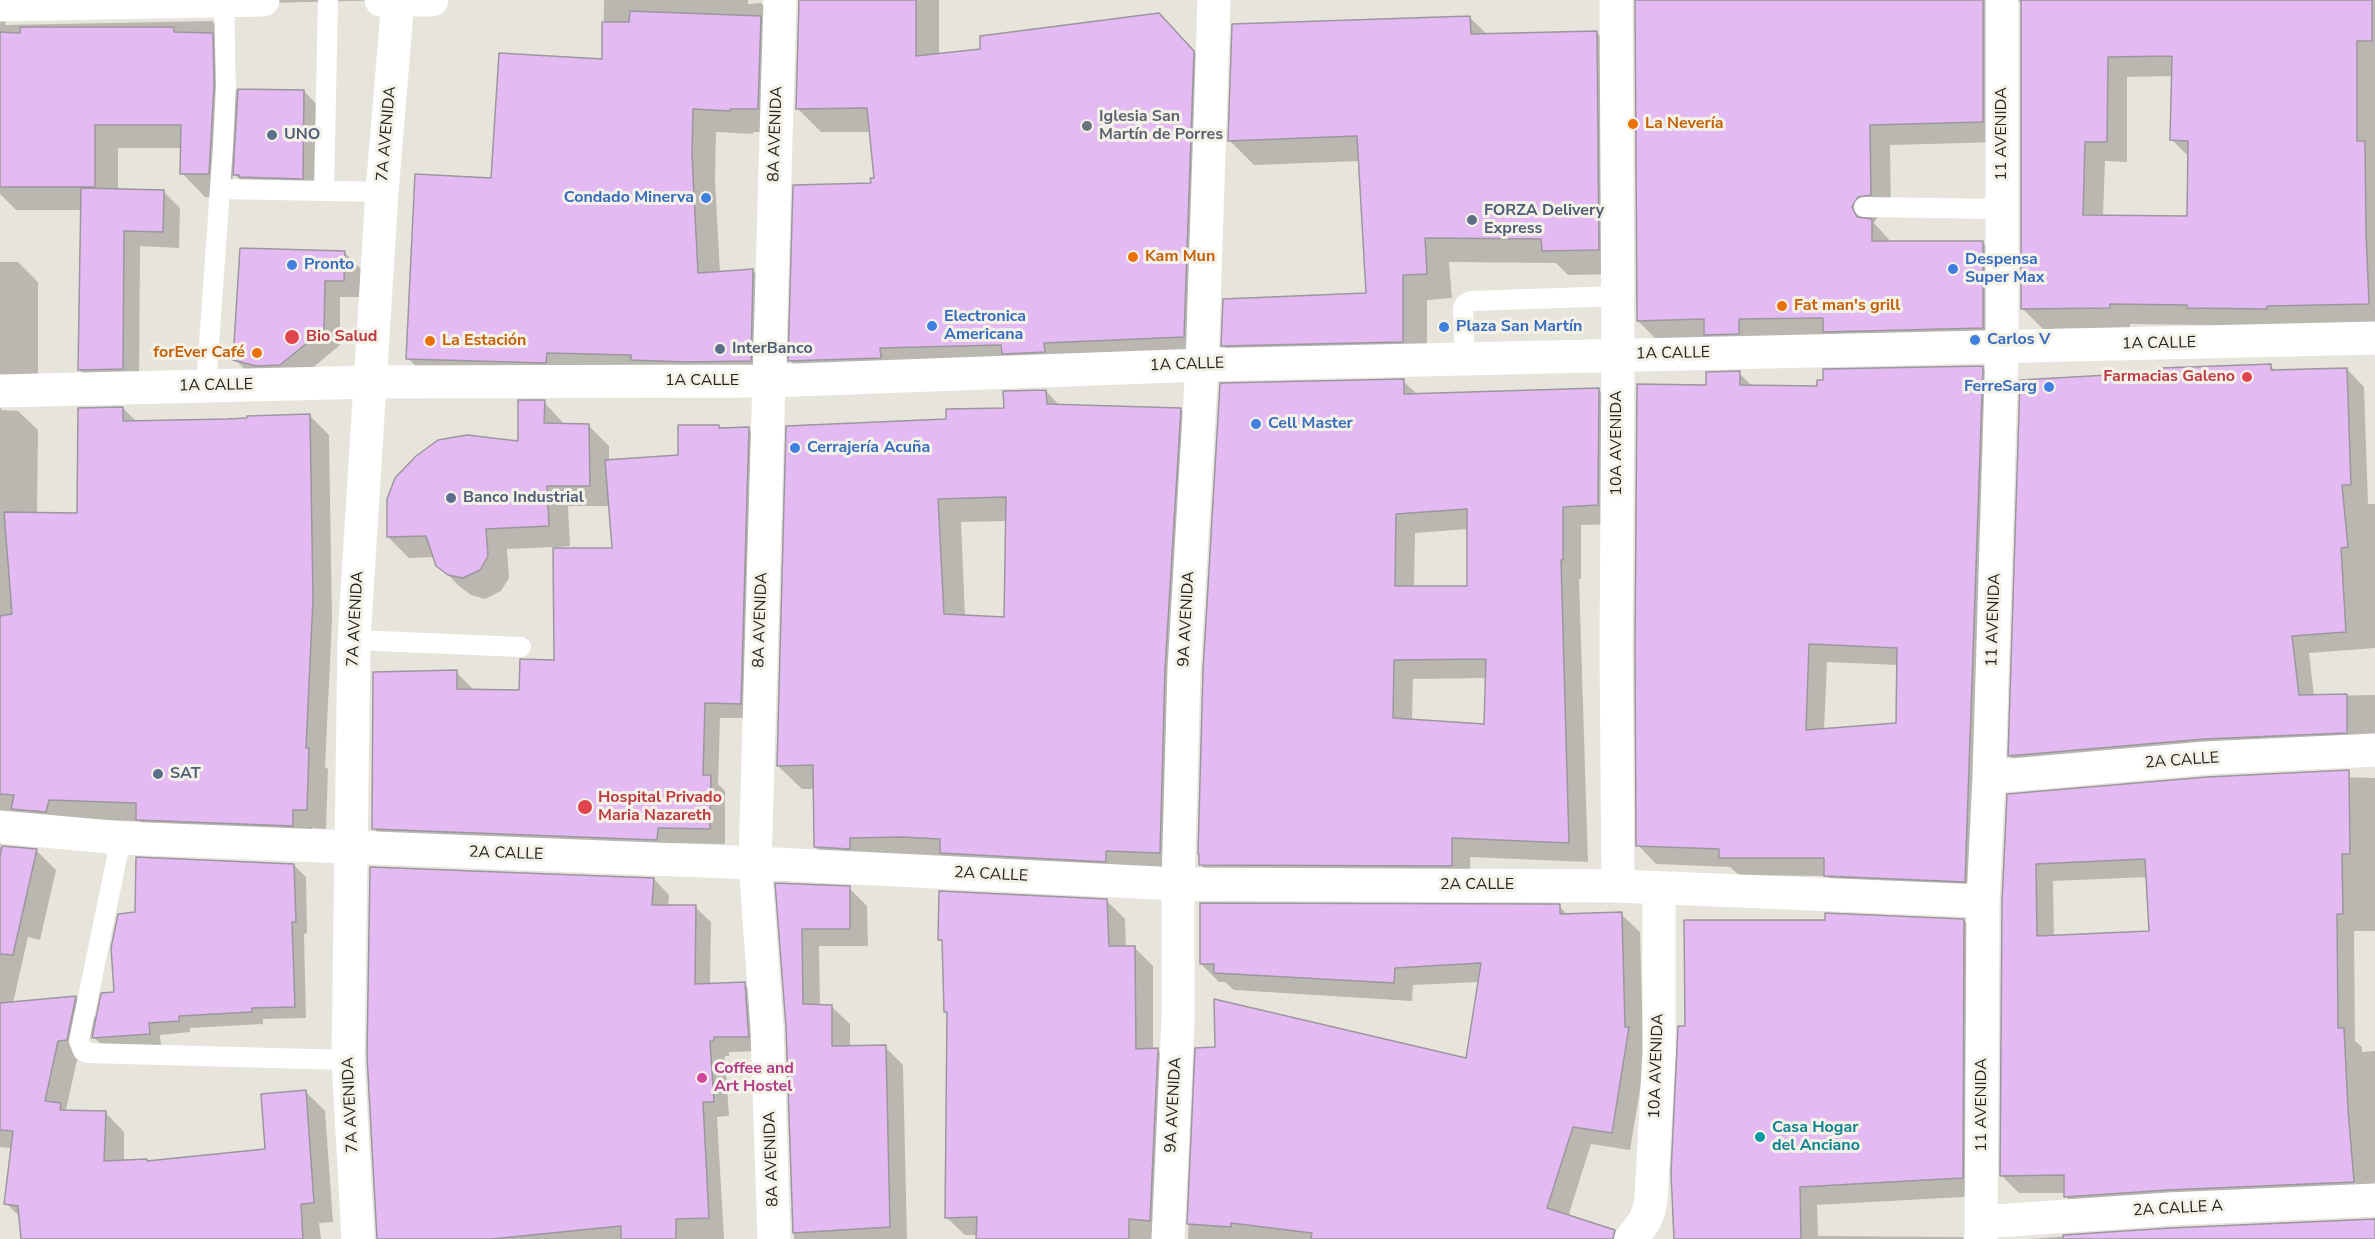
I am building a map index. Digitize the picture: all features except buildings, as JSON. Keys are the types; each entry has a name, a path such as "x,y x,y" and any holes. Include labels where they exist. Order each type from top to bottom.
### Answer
{"street":[{"path":"0,5 263,0"},
{"path":"381,0 432,0"},
{"name":"7A AVENIDA","path":"358,1239 348,1060 354,640 372,382 382,192 398,0"},
{"name":"8A AVENIDA","path":"774,1239 767,1028 755,862 780,0"},
{"name":"9A AVENIDA","path":"1168,1239 1178,1019 1178,884 1184,670 1202,365 1214,0"},
{"name":"10A AVENIDA","path":"1616,0 1618,886"},
{"name":"11 AVENIDA","path":"1981,1231 1983,901 2002,347 2002,0"},
{"name":"1A CALLE","path":"0,391 372,382 768,381 1465,358 2375,339"},
{"name":"2A CALLE","path":"1989,777 2206,758 2375,750"},
{"name":"2A CALLE","path":"0,827 121,838 755,862 1178,884 1618,886 1983,901"},
{"name":"10A AVENIDA","path":"1631,1239 1644,1222 1651,1198 1659,1052 1659,888"},
{"name":"2A CALLE A","path":"1981,1231 2169,1209 2375,1200"}],"lane":[{"path":"206,386 221,189 226,85 224,0"},
{"path":"324,191 328,0"},
{"path":"221,189 382,192"},
{"path":"1864,207 2002,209"},
{"path":"1465,358 1463,309 1465,304 1471,301 1618,296"},
{"path":"354,640 521,647"},
{"path":"121,838 79,1041 83,1051 87,1053 348,1060"}],"place":[{"name":"La Nevería","path":"1633,124"},
{"name":"Iglesia San Martín de Porres","path":"1087,126"},
{"name":"UNO","path":"272,135"},
{"name":"Condado Minerva","path":"706,198"},
{"name":"FORZA Delivery Express","path":"1472,220"},
{"name":"Kam Mun","path":"1133,257"},
{"name":"Pronto","path":"292,265"},
{"name":"Despensa Super Max","path":"1953,269"},
{"name":"Fat man's grill","path":"1782,306"},
{"name":"Electronica Americana","path":"932,326"},
{"name":"Plaza San Martín","path":"1444,327"},
{"name":"Bio Salud","path":"292,337"},
{"name":"Carlos V","path":"1975,340"},
{"name":"La Estación","path":"430,341"},
{"name":"InterBanco","path":"720,349"},
{"name":"forEver Café","path":"257,353"},
{"name":"Farmacias Galeno","path":"2247,377"},
{"name":"FerreSarg","path":"2049,387"},
{"name":"Cell Master","path":"1256,424"},
{"name":"Cerrajería Acuña","path":"795,448"},
{"name":"Banco Industrial","path":"451,498"},
{"name":"SAT","path":"158,774"},
{"name":"Hospital Privado Maria Nazareth","path":"585,807"},
{"name":"Coffee and Art Hostel","path":"702,1078"},
{"name":"Casa Hogar del Anciano","path":"1760,1137"}]}
